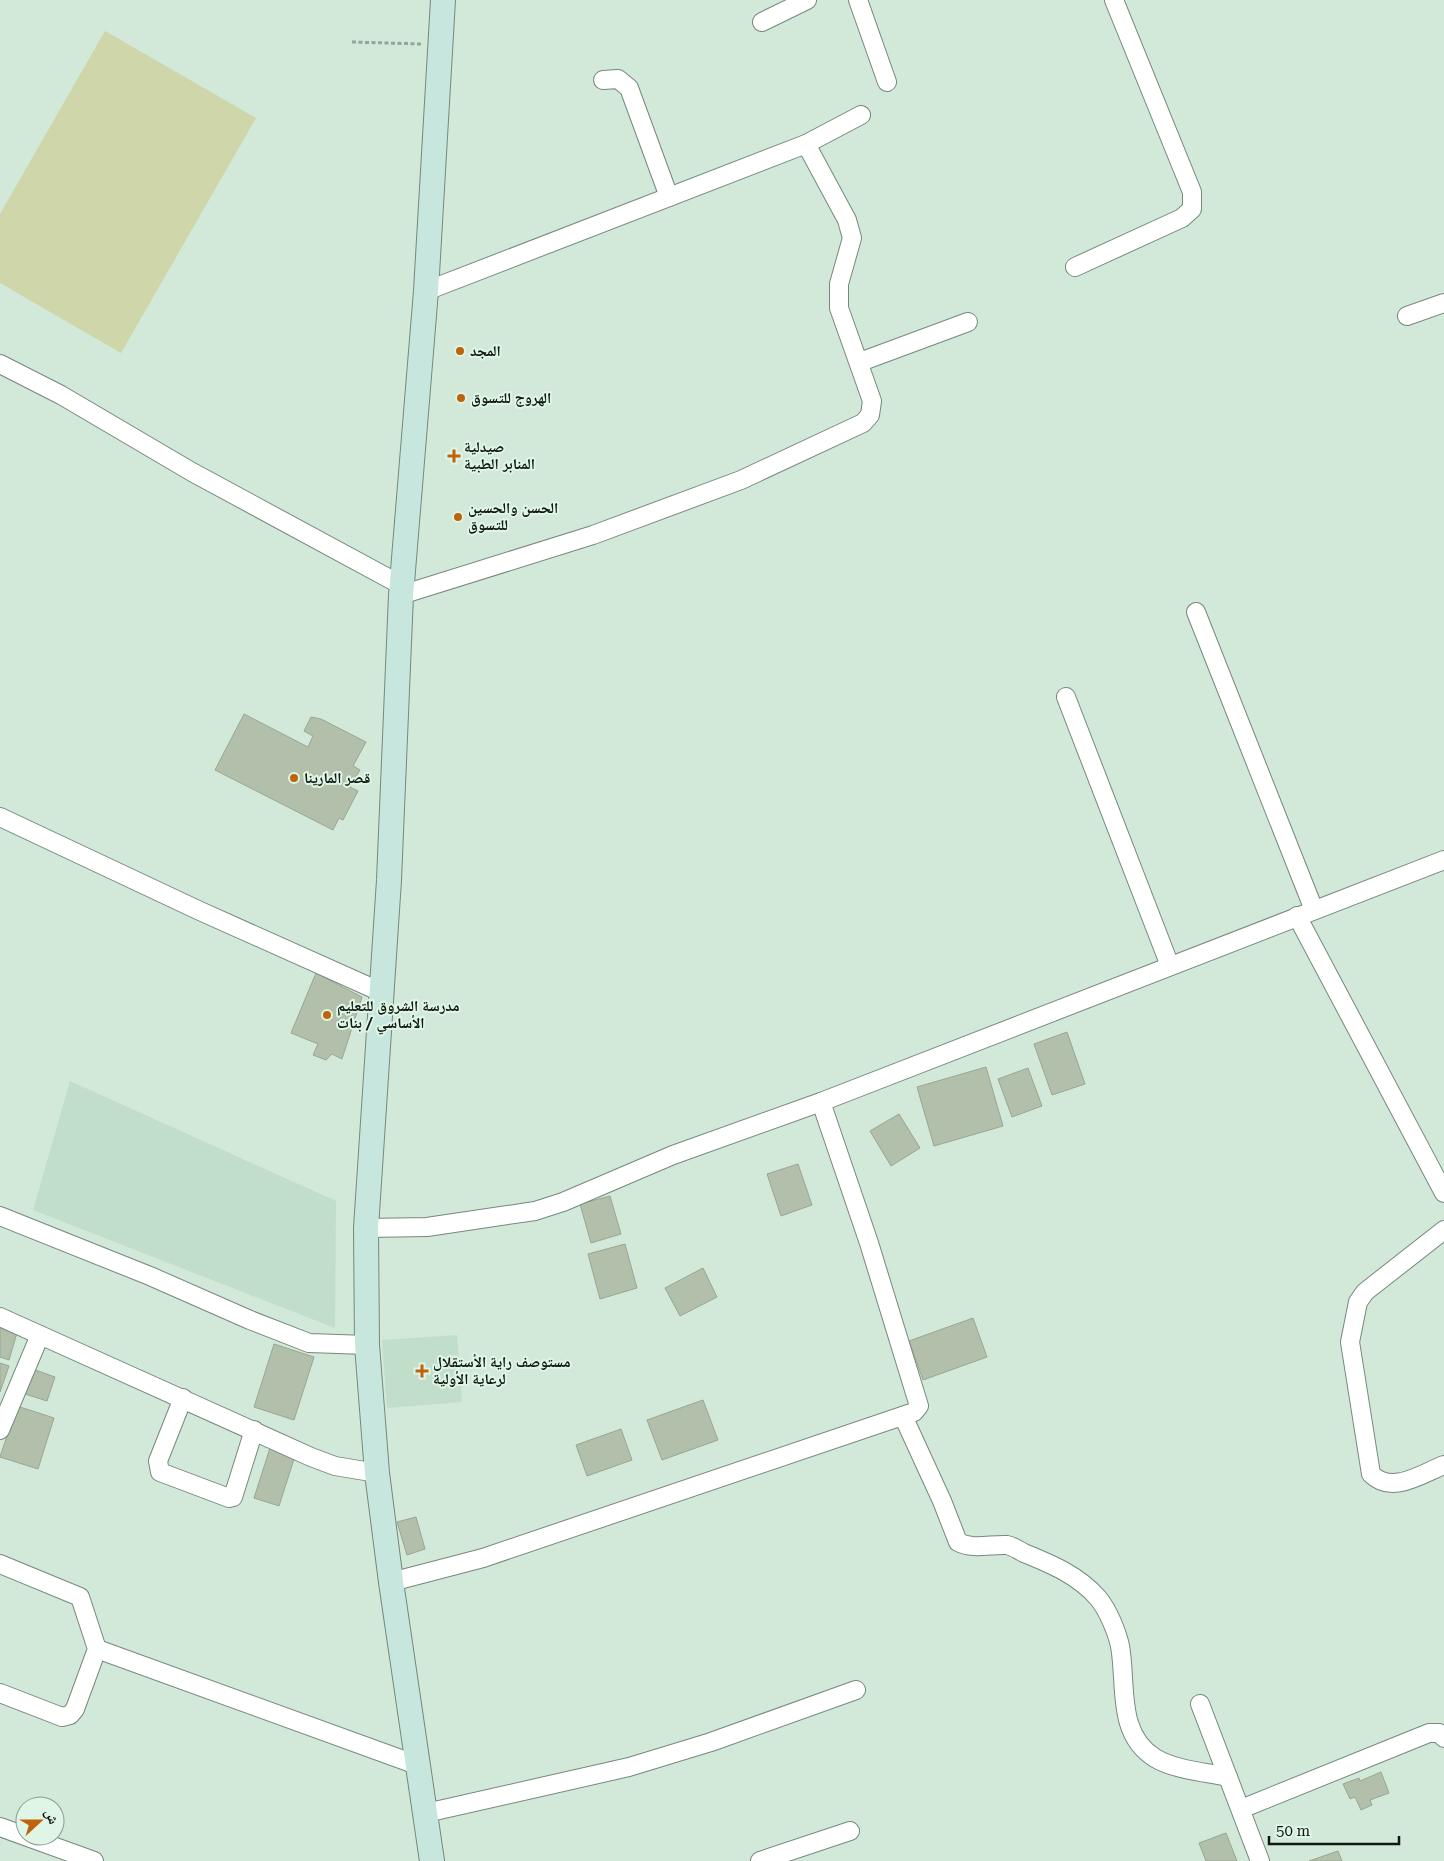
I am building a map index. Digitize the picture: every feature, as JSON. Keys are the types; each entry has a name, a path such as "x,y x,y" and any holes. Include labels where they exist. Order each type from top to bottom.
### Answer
{"main road":[{"path":"432,1861 377,1473 367,1344 366,1228 389,880 401,590 426,291 443,0"}],"street":[{"path":"762,22 807,0"},
{"path":"858,0 887,82"},
{"path":"1075,268 1182,218 1192,209 1192,192 1114,0"},
{"path":"603,80 618,79 628,88 669,197"},
{"path":"426,291 806,144 861,115"},
{"path":"0,364 60,395 401,590 593,535 732,484 863,423 870,415 872,401 840,308 840,284 852,238 847,220 806,144"},
{"path":"1407,316 1444,303"},
{"path":"860,362 968,322"},
{"path":"1196,612 1314,910"},
{"path":"1066,697 1170,966"},
{"path":"0,816 200,911 382,992"},
{"path":"366,1228 427,1227 535,1211 563,1202 673,1155 821,1102 1444,860"},
{"path":"1297,916 1444,1193"},
{"path":"391,1582 483,1558 914,1412 919,1406 919,1400 821,1102"},
{"path":"0,1216 150,1276 250,1320 309,1342 367,1344"},
{"path":"1444,1230 1365,1292 1358,1302 1350,1342 1371,1474 1378,1481 1396,1484 1444,1465"},
{"path":"0,1317 311,1457 335,1466 377,1473"},
{"path":"0,1430 40,1335"},
{"path":"183,1398 158,1461 160,1472 229,1498 233,1496 254,1430"},
{"path":"903,1416 942,1501 958,1542 965,1546 1010,1546 1059,1567 1078,1580 1098,1599 1120,1645 1123,1702 1129,1724 1140,1746 1155,1758 1183,1768 1228,1776"},
{"path":"0,1564 80,1597 97,1649 75,1709 70,1715 62,1717 0,1693"},
{"path":"97,1649 418,1765"},
{"path":"426,1813 629,1767 711,1742 856,1690"},
{"path":"1200,1704 1260,1861"},
{"path":"1241,1809 1429,1733 1439,1733 1444,1738"},
{"path":"0,1827 68,1857 94,1861"},
{"path":"760,1861 850,1831"}],"path":[{"path":"352,42 441,44"}],"shaded area":[{"path":"105,31 256,118 121,353 0,283 0,214"},
{"path":"70,1081 336,1201 335,1328 33,1210"},
{"name":"مستوصف راية الأستقلال لرعاية الأولية","path":"457,1335 462,1402 387,1408 382,1340"}],"building":[{"name":"قصر المارينا","path":"244,714 308,747 313,736 304,731 311,717 321,719 366,742 353,766 360,770 350,787 358,791 343,820 339,818 333,830 215,770"},
{"name":"مدرسة الشروق للتعليم الأساسي / بنات","path":"316,973 362,997 342,1059 332,1054 326,1060 313,1055 318,1044 291,1033"},
{"path":"1067,1032 1085,1084 1052,1095 1034,1044"},
{"path":"986,1067 1003,1126 934,1146 917,1087"},
{"path":"1028,1068 1042,1106 1012,1117 998,1079"},
{"path":"899,1114 920,1148 891,1166 870,1131"},
{"path":"798,1164 812,1205 781,1216 767,1174"},
{"path":"610,1196 621,1234 591,1243 580,1204"},
{"path":"625,1244 637,1288 600,1299 588,1254"},
{"path":"703,1268 717,1297 680,1316 665,1288"},
{"path":"973,1318 987,1357 923,1380 909,1341"},
{"path":"0,1319 19,1326 9,1360 0,1357"},
{"path":"274,1344 314,1357 294,1420 254,1407"},
{"path":"0,1363 9,1366 0,1392"},
{"path":"27,1367 55,1377 47,1401 19,1392"},
{"path":"703,1400 718,1440 662,1460 647,1420"},
{"path":"17,1406 54,1418 38,1469 0,1457"},
{"path":"621,1429 632,1460 587,1476 576,1445"},
{"path":"270,1448 295,1456 279,1506 254,1498"},
{"path":"416,1517 425,1549 407,1555 397,1522"},
{"path":"1381,1772 1389,1793 1370,1800 1372,1805 1361,1810 1355,1797 1350,1799 1343,1784 1359,1778 1360,1781"},
{"path":"1226,1833 1237,1861 1206,1861 1199,1843"},
{"path":"1338,1851 1342,1861 1309,1861"}],"place":[{"name":"المجد","path":"460,351"},
{"name":"الهروج للتسوق","path":"461,398"},
{"name":"صيدلية المنابر الطبية","path":"454,456"},
{"name":"الحسن والحسين للتسوق","path":"458,517"},
{"name":"قصر المارينا","path":"294,778"},
{"name":"مدرسة الشروق للتعليم الأساسي / بنات","path":"327,1015"},
{"name":"مستوصف راية الأستقلال لرعاية الأولية","path":"422,1371"}]}
